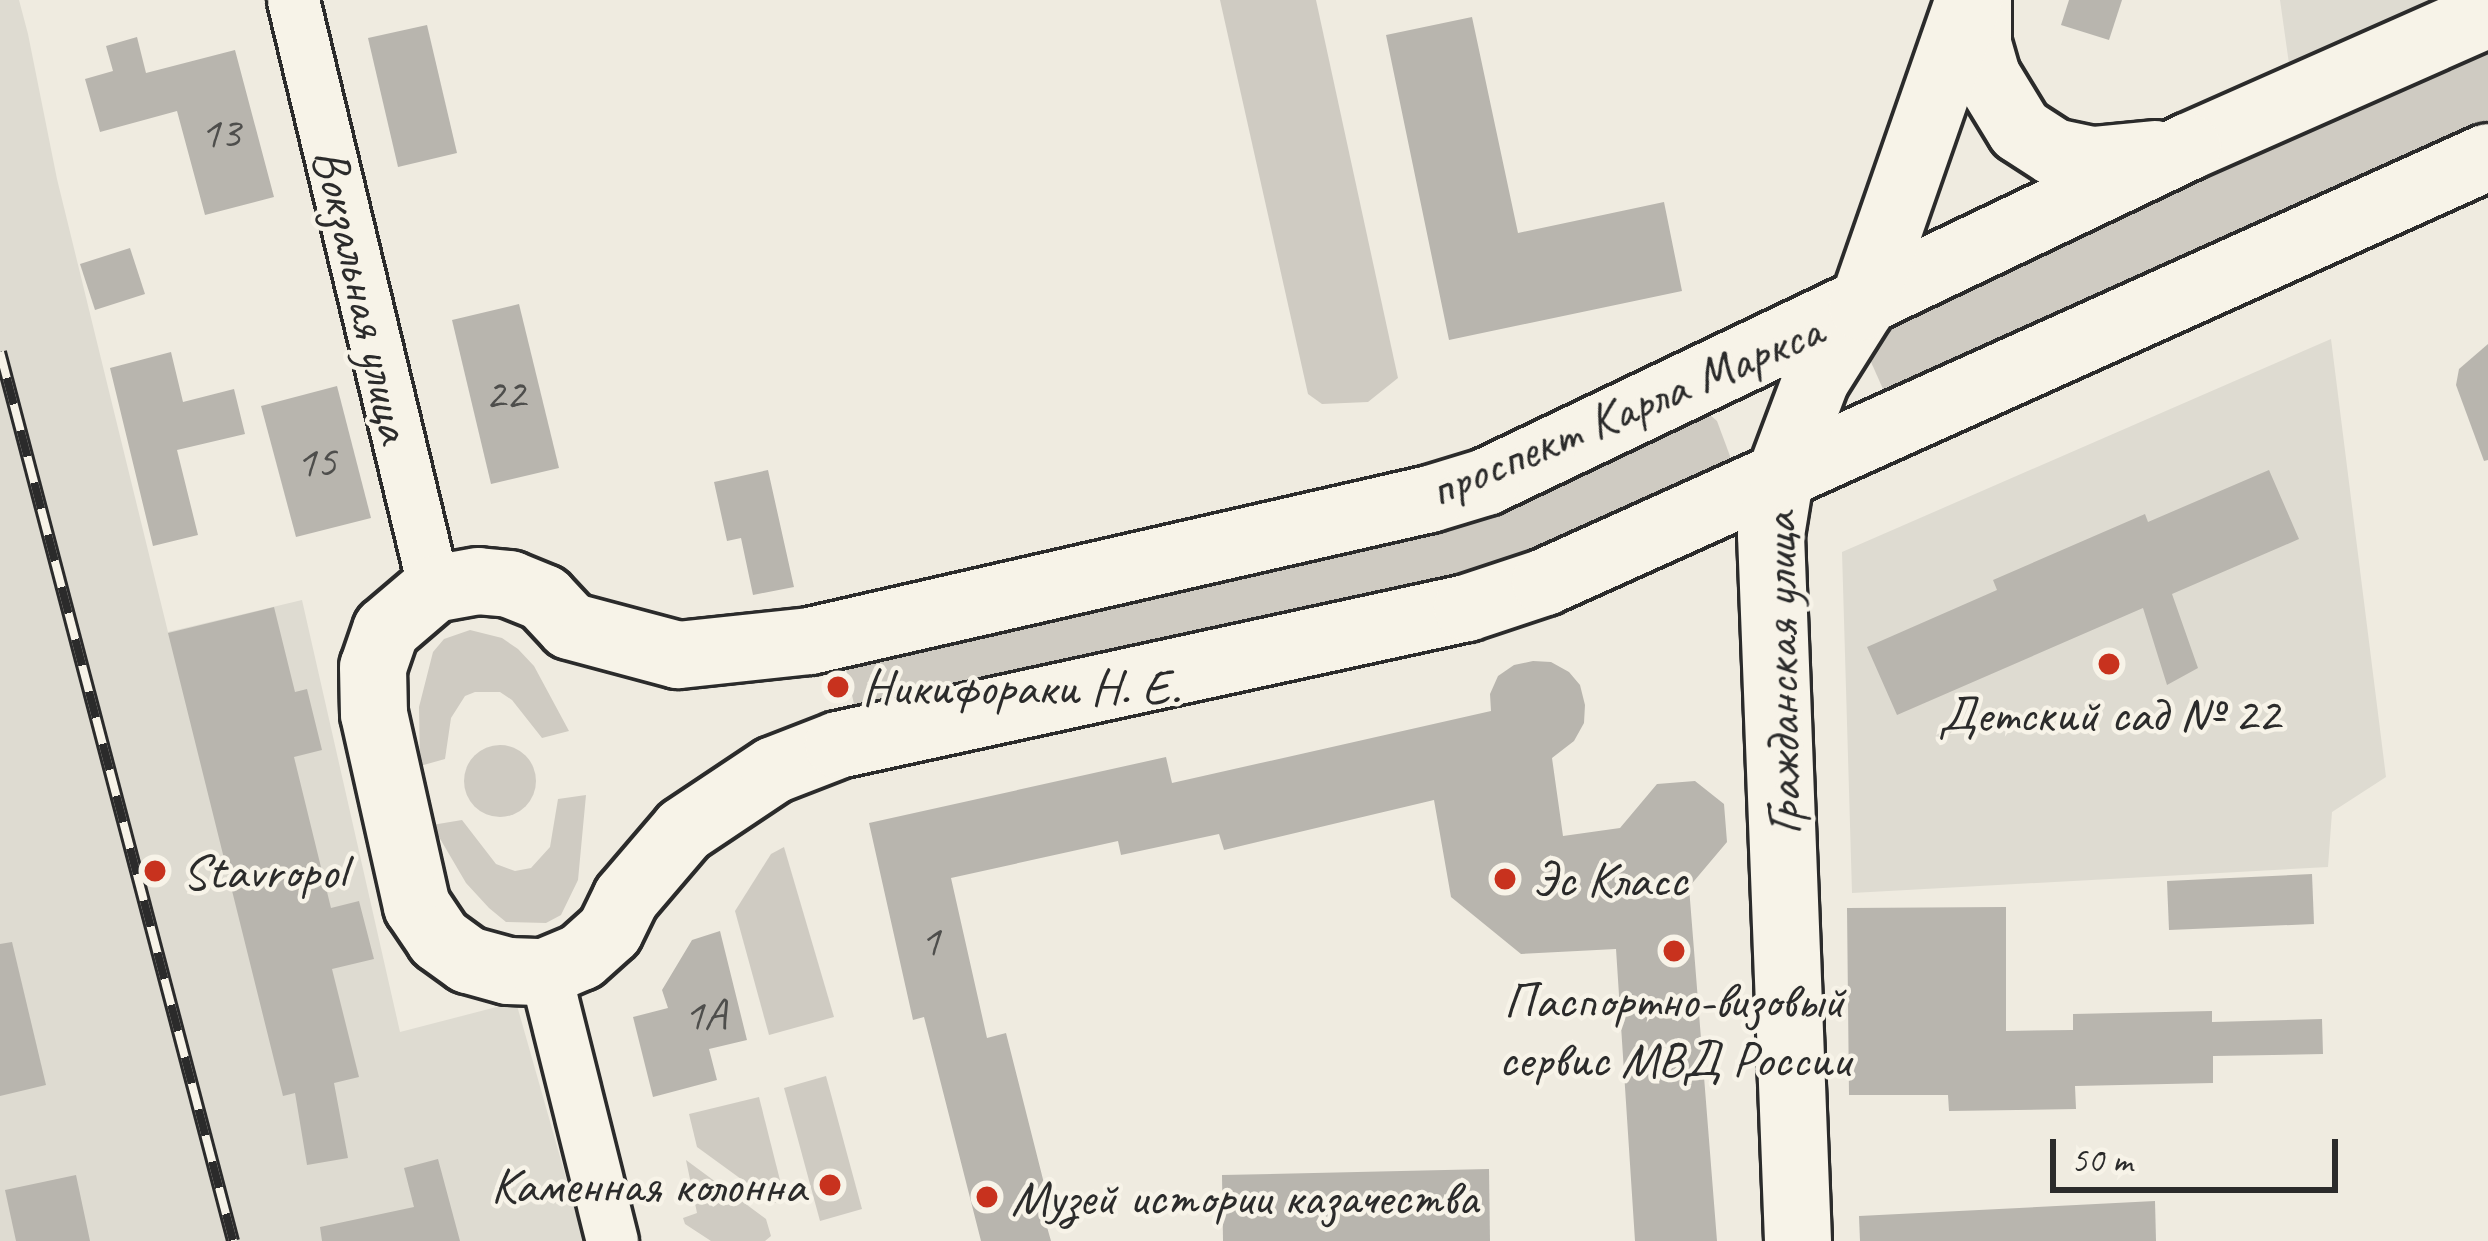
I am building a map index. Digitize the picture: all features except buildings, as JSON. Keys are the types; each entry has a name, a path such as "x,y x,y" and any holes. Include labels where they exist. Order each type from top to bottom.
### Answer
{"main road":[{"name":"Гражданская улица","path":"1973,0 1978,44 1988,76 2020,130 2054,152 2093,160 2129,160 2188,147"},
{"name":"Гражданская улица","path":"1798,1241 1771,556 1781,473 1816,380 1862,307 1973,0"},
{"name":"проспект Карла Маркса","path":"434,589 478,581 510,584 544,598 570,626 678,655 810,641 1430,499 1486,482 1862,307 2188,147 2488,14"},
{"path":"434,589 386,630 373,668 374,714 417,906 439,939 468,960 508,971 545,972 581,957 610,932 626,898 684,830 747,784 823,750 1467,608 1545,581 2488,157"}],"street":[{"name":"Вокзальная улица","path":"293,0 434,589"},
{"path":"545,972 612,1241"}],"shaded area":[{"path":"0,0 19,0 57,179 168,632 302,600 400,1032 516,1002 584,1241 0,1241"},
{"path":"1220,0 1316,0 1398,378 1368,402 1322,404 1308,394"},
{"path":"2280,0 2477,0 2292,85"},
{"path":"2488,51 2488,138 1913,397 1883,389 1867,353 1878,328"},
{"name":"Детский сад № 22","path":"2331,339 2386,777 2332,812 2328,867 1852,893 1842,552"},
{"path":"1702,408 1717,421 1730,456 1729,475 1535,564 858,721 842,652"},
{"path":"470,630 502,638 518,649 534,666 569,731 542,738 512,700 500,692 475,692 465,696 451,718 445,759 420,766 419,707 433,652 444,639"},
{"path":"500,745 526,755 536,781 526,807 500,817 474,807 464,781 474,755"},
{"path":"586,795 578,880 561,915 546,923 506,922 489,908 466,883 432,825 462,820 496,864 515,871 531,868 550,847 558,799"},
{"path":"784,847 834,1017 769,1035 735,911 771,854"},
{"path":"826,1076 862,1209 820,1221 784,1088"},
{"path":"759,1097 785,1200 774,1203 697,1147 689,1114"},
{"path":"686,1160 766,1219 771,1236 765,1241 711,1241 685,1224 683,1218 697,1213"}],"railway":[{"path":"0,352 233,1241"}],"place":[{"name":"Детский сад № 22","path":"2109,664"},
{"name":"Никифораки Н. Е.","path":"838,687"},
{"name":"Stavropol","path":"155,871"},
{"name":"Эс Класс","path":"1505,879"},
{"name":"Паспортно-визовый сервис МВД России","path":"1674,951"},
{"name":"Каменная колонна","path":"830,1185"},
{"name":"Музей истории казачества","path":"987,1197"}]}
